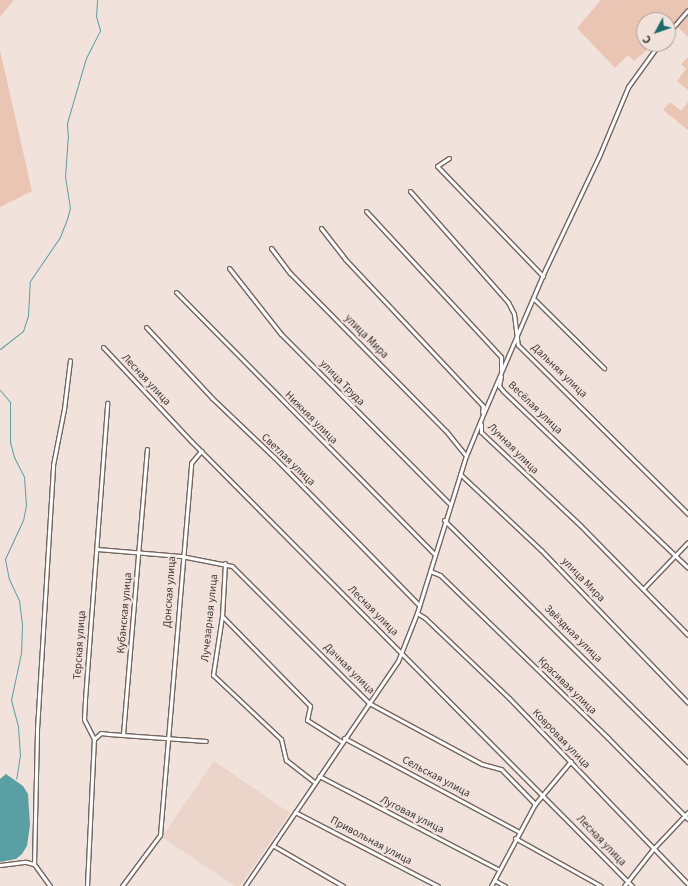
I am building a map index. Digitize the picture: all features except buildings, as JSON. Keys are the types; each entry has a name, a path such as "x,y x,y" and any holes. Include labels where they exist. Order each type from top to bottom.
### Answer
{"street":[{"path":"676,24 688,10"},
{"path":"246,886 274,846 314,782 402,653 417,613 444,520 466,456 482,417 533,298 600,154 628,87 653,52"},
{"path":"449,158 437,166 543,276"},
{"path":"410,191 508,302 514,314 516,338"},
{"name":"Весёлая улица","path":"366,212 501,357 500,386 504,391 688,568"},
{"name":"Лунная улица","path":"320,228 346,259 484,406 481,432 643,589 688,635"},
{"name":"улица Мира","path":"271,248 295,278 446,431 466,456"},
{"name":"улица Труда","path":"229,268 281,334 367,422 379,430 450,504"},
{"name":"Нижняя улица","path":"176,292 434,554"},
{"path":"533,298 604,368"},
{"name":"Светлая улица","path":"146,327 217,403 274,457 419,605"},
{"name":"Дальняя улица","path":"516,338 518,344 688,514"},
{"name":"Лесная улица","path":"102,347 201,451 402,653 462,716 474,724 632,886"},
{"path":"50,886 34,864 37,729 53,465 64,409 70,360"},
{"name":"Терская улица","path":"94,739 84,720 107,403"},
{"name":"Кубанская улица","path":"123,734 147,449"},
{"name":"Донская улица","path":"167,739 181,556 191,463 201,451"},
{"name":"улица Мира","path":"460,474 541,550 688,703"},
{"name":"Звёздная улица","path":"444,520 688,762"},
{"path":"643,589 688,542"},
{"path":"97,549 181,556 225,563"},
{"name":"Лучезарная улица","path":"225,563 222,616 213,675 281,740 286,760 314,782"},
{"name":"Дачная улица","path":"225,563 232,566 369,703 482,764 501,769 535,804"},
{"name":"Красивая улица","path":"430,571 445,581 608,738 688,819"},
{"name":"Ковровая улица","path":"417,613 425,618 571,761 653,849 688,884"},
{"path":"222,616 310,706 307,720 342,742"},
{"path":"87,886 94,739 101,734 123,734 167,739 206,741"},
{"name":"Сельская улица","path":"344,738 519,832"},
{"path":"122,886 160,835 167,739"},
{"path":"491,886 514,838 542,793 571,761"},
{"name":"Луговая улица","path":"319,776 498,869"},
{"name":"Привольная улица","path":"295,812 438,886"},
{"path":"624,886 653,849 688,812"},
{"path":"514,838 602,886"},
{"path":"274,846 343,886"},
{"path":"0,865 26,862 34,864"},
{"path":"494,880 505,886"}],"shaded area":[{"path":"0,0 14,0 0,17"},
{"path":"601,0 688,0 688,37 676,25 676,12 636,12 636,52 645,52 634,61 628,55 615,68 577,28"},
{"path":"0,50 32,191 0,207"},
{"path":"688,57 688,90 677,81 686,69 681,64"},
{"path":"670,102 681,111 688,102 688,130 663,110"},
{"path":"214,761 290,813 240,886 235,886 162,837"}],"water":[{"path":"6,774 23,786 28,794 30,825 27,846 22,854 16,859 0,862 0,779"}],"waterway":[{"path":"0,349 23,331 28,316 30,281 60,237 67,219 70,208 65,177 68,138 67,123 86,58 100,30 96,16 97,0"},
{"path":"0,390 10,402 10,442 14,457 24,477 26,505 23,520 5,559 9,579 19,600 22,626 21,653 11,700 18,727 20,755 16,779"}]}
